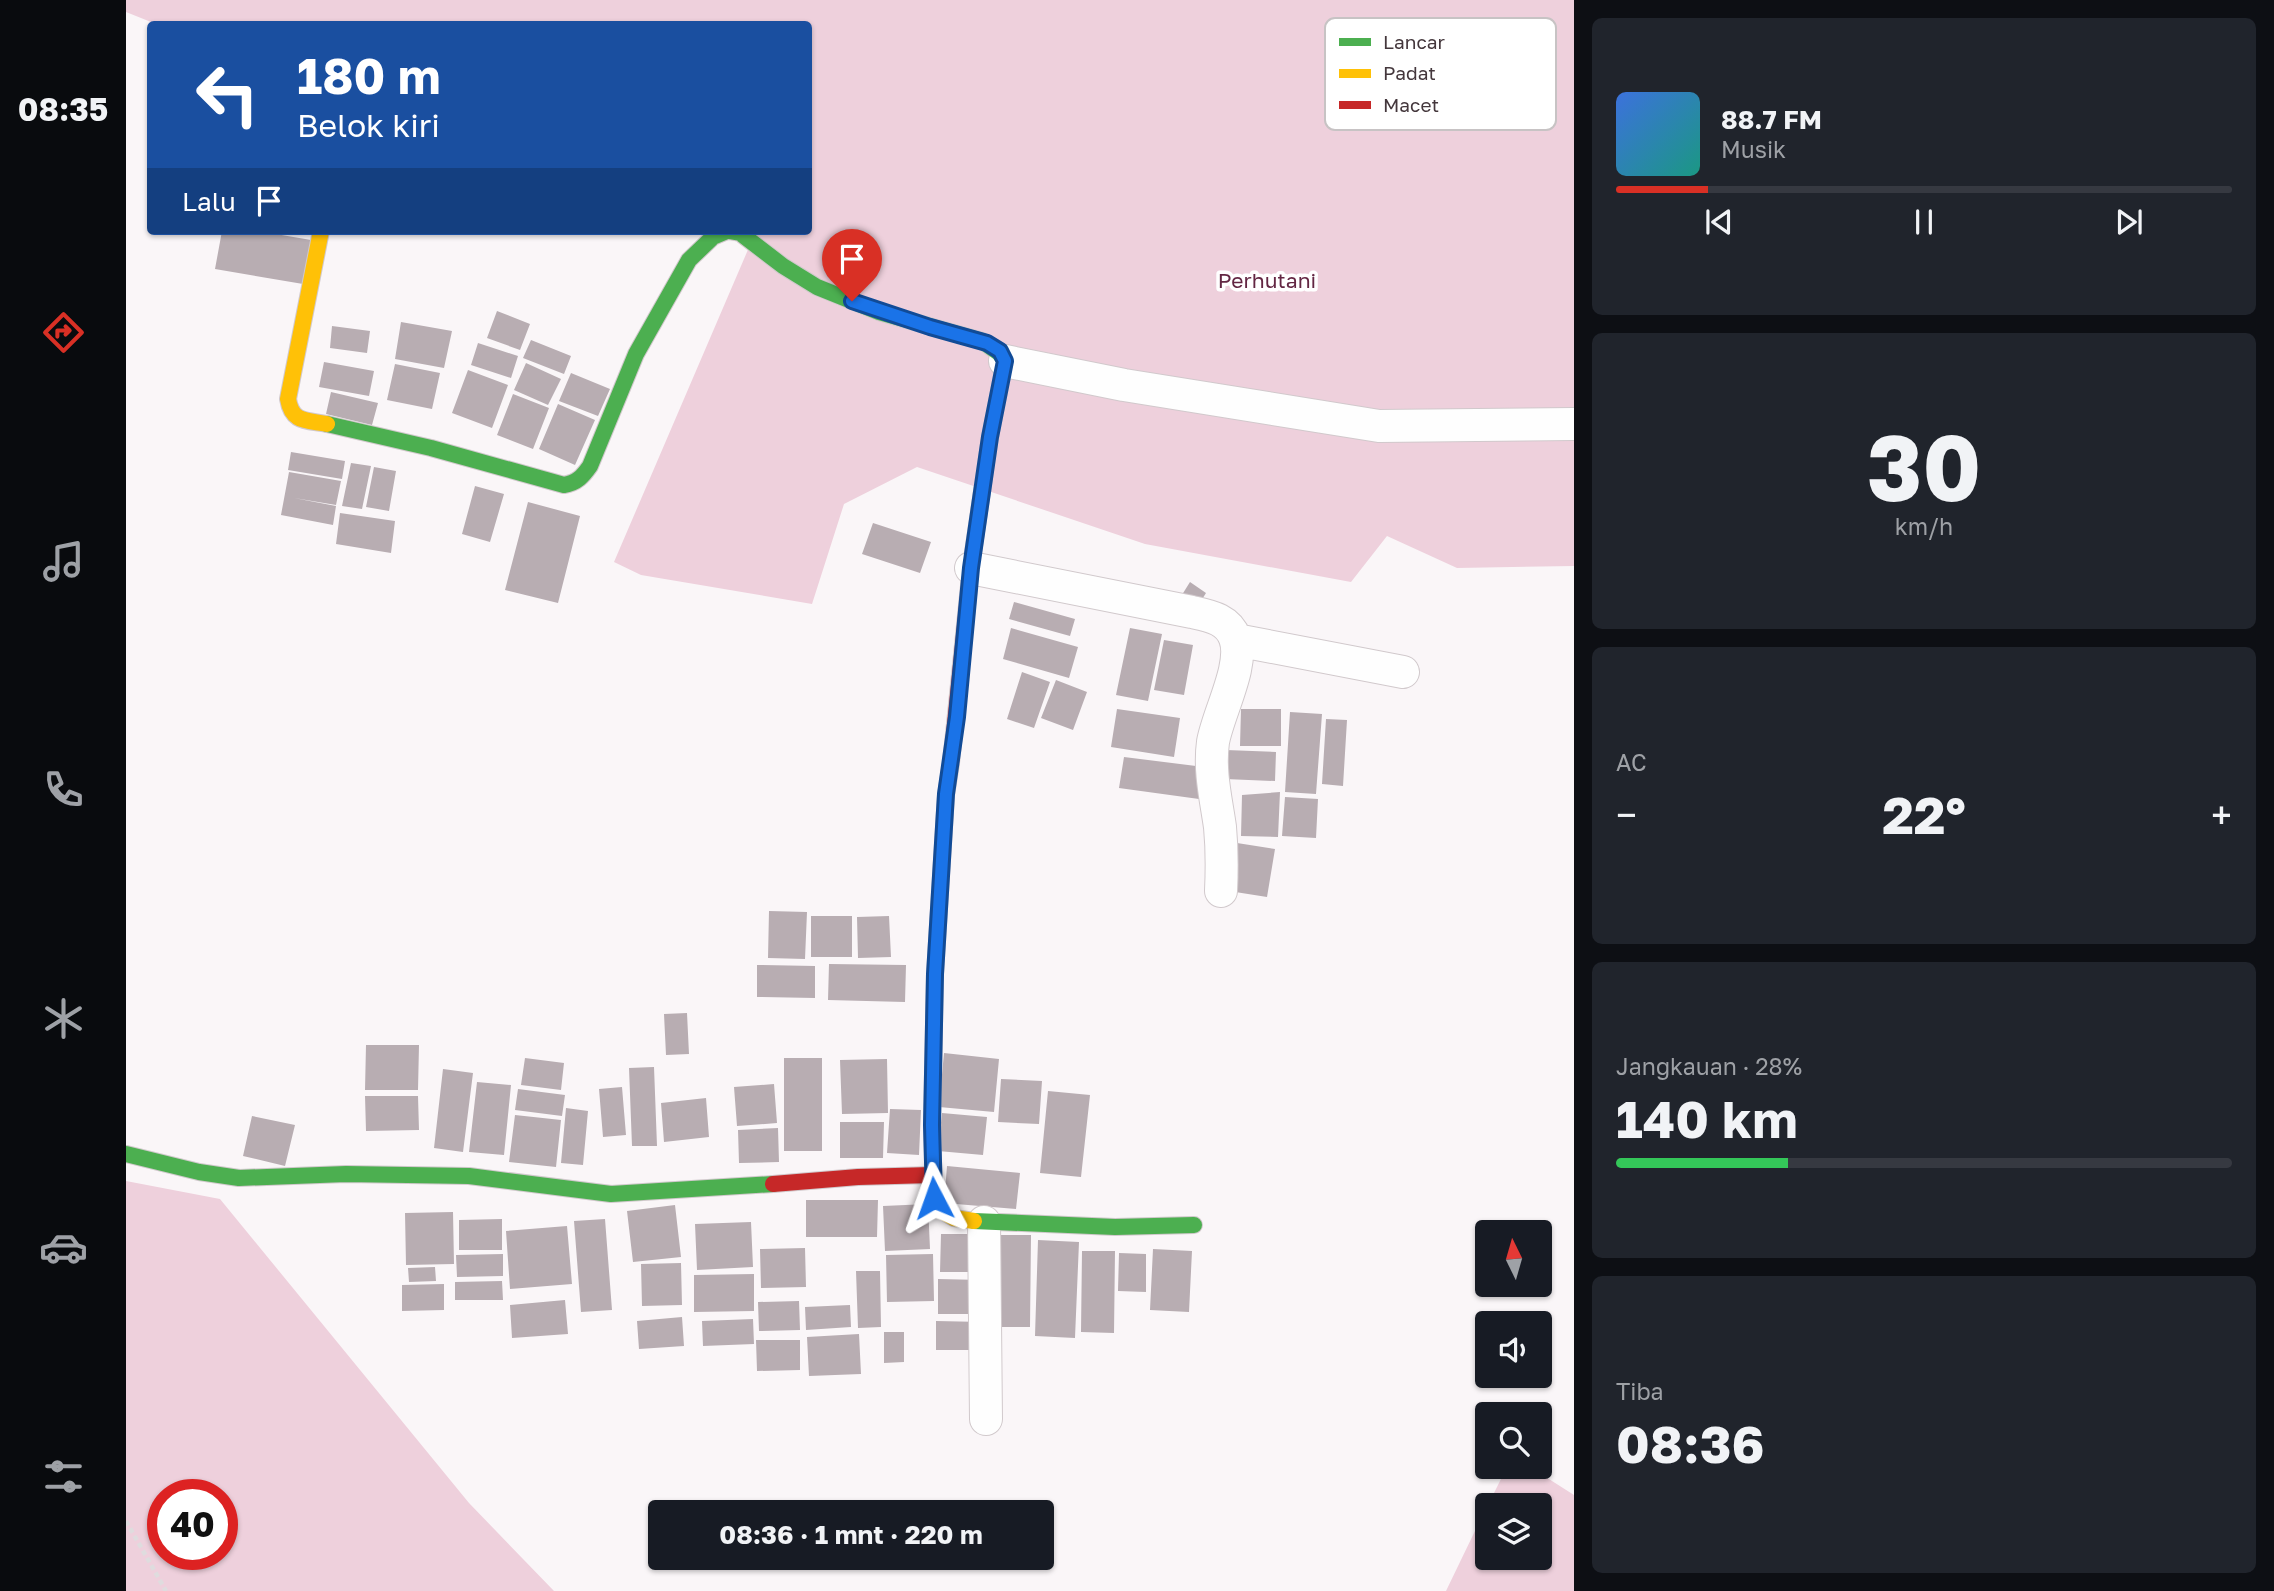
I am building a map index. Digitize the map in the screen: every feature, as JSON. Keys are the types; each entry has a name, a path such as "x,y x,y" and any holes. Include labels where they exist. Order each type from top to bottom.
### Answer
{"street":[{"path":"320,235 288,399 292,415 457,452 564,485 574,484 581,479 590,466 636,354 689,260 718,235"},
{"path":"743,235 796,274 828,292 930,327 987,343 1000,351 1005,361 990,437 971,568 957,717 946,794 934,1011 934,1198 942,1211 954,1217 984,1222 1115,1227 1194,1225"},
{"path":"1005,361 1124,385 1379,426 1574,424"},
{"path":"971,568 1215,617 1229,626 1236,640 1237,661 1213,741 1213,789 1222,850 1221,891"},
{"path":"1236,640 1403,672"},
{"path":"126,1154 199,1172 239,1178 346,1174 469,1176 611,1194 696,1191 859,1177 932,1175"},
{"path":"984,1222 986,1419"}],"path":[{"path":"126,1521 166,1591"}],"green space":[{"name":"Perhutani","path":"126,0 1574,0 1574,566 1457,568 1387,536 1351,582 1145,544 917,467 844,504 812,604 641,575 614,562 754,235 812,235 812,21 148,21 126,12"},
{"path":"126,1181 220,1199 469,1503 554,1591 126,1591"},
{"path":"1501,1479 1549,1479 1574,1495 1574,1591 1446,1591 1475,1531 1475,1570 1552,1570 1552,1493 1494,1493"}],"building":[{"path":"221,235 282,235 317,241 309,285 215,269"},
{"path":"497,311 530,324 520,350 487,338"},
{"path":"401,322 452,331 444,368 395,359"},
{"path":"332,326 370,331 367,353 330,348"},
{"path":"531,340 571,356 564,374 523,358"},
{"path":"478,343 518,356 511,378 471,365"},
{"path":"324,362 374,371 369,396 319,387"},
{"path":"526,363 561,379 548,405 514,390"},
{"path":"395,364 440,373 432,409 387,400"},
{"path":"468,370 508,385 492,428 452,413"},
{"path":"571,373 610,389 598,416 559,401"},
{"path":"331,392 378,403 372,425 326,414"},
{"path":"513,394 549,408 533,449 497,435"},
{"path":"558,404 595,420 575,465 539,449"},
{"path":"291,452 345,461 342,479 288,470"},
{"path":"351,463 371,466 362,509 342,506"},
{"path":"374,467 396,471 389,511 366,507"},
{"path":"289,472 341,481 336,505 294,498 336,506 333,525 281,515"},
{"path":"475,486 504,494 490,542 462,534"},
{"path":"528,502 580,516 558,603 505,590"},
{"path":"340,513 395,521 391,553 336,544"},
{"path":"873,523 931,542 920,573 862,554"},
{"path":"1190,582 1206,593 1196,609 1180,598"},
{"path":"1014,602 1075,619 1070,636 1009,619"},
{"path":"1011,628 1078,647 1069,678 1003,659"},
{"path":"1130,628 1162,634 1148,701 1116,695"},
{"path":"1164,640 1193,645 1184,695 1154,690"},
{"path":"1022,672 1050,682 1034,728 1007,719"},
{"path":"1056,680 1087,692 1073,730 1041,718"},
{"path":"1117,709 1180,718 1174,757 1111,747"},
{"path":"1241,709 1281,709 1281,746 1240,746"},
{"path":"1290,712 1322,714 1316,794 1285,792"},
{"path":"1326,719 1347,720 1343,786 1322,784"},
{"path":"1226,750 1276,752 1275,781 1225,779"},
{"path":"1124,757 1204,767 1199,799 1119,788"},
{"path":"1280,792 1278,837 1241,836 1242,795"},
{"path":"1285,797 1318,799 1316,838 1282,836"},
{"path":"1237,843 1275,849 1267,897 1229,891"},
{"path":"769,911 807,912 805,959 768,958"},
{"path":"811,916 852,916 852,957 811,957"},
{"path":"889,916 891,957 858,958 857,917"},
{"path":"829,964 906,965 905,1002 828,1000"},
{"path":"757,965 815,966 815,998 757,997"},
{"path":"687,1013 689,1054 666,1055 664,1014"},
{"path":"366,1045 419,1045 418,1090 365,1090"},
{"path":"944,1053 999,1059 994,1112 939,1107"},
{"path":"525,1058 564,1063 561,1090 521,1085"},
{"path":"784,1058 822,1058 822,1151 784,1151"},
{"path":"887,1059 888,1113 842,1114 840,1060"},
{"path":"654,1067 657,1146 632,1146 629,1068"},
{"path":"443,1069 473,1073 463,1152 434,1148"},
{"path":"1001,1079 1042,1081 1039,1124 998,1122"},
{"path":"477,1082 511,1085 504,1155 469,1152"},
{"path":"774,1084 777,1123 737,1126 734,1087"},
{"path":"622,1087 626,1135 603,1137 599,1089"},
{"path":"518,1089 565,1095 562,1116 515,1110"},
{"path":"1048,1091 1090,1095 1081,1177 1040,1173"},
{"path":"365,1096 418,1096 419,1130 366,1131"},
{"path":"706,1098 709,1137 664,1142 661,1103"},
{"path":"566,1108 588,1111 583,1165 561,1163"},
{"path":"890,1109 921,1110 919,1155 887,1153"},
{"path":"942,1113 987,1117 983,1155 938,1151"},
{"path":"515,1115 561,1120 556,1167 509,1162"},
{"path":"252,1116 295,1125 285,1166 243,1156"},
{"path":"840,1122 884,1122 883,1158 840,1158"},
{"path":"778,1128 779,1162 739,1163 738,1130"},
{"path":"947,1166 1020,1173 1016,1209 944,1203"},
{"path":"806,1200 878,1200 877,1237 806,1237"},
{"path":"928,1204 930,1249 885,1251 883,1206"},
{"path":"675,1205 681,1257 633,1262 627,1211"},
{"path":"453,1212 454,1264 406,1265 405,1213"},
{"path":"502,1219 502,1250 459,1250 459,1220"},
{"path":"605,1219 612,1310 581,1312 574,1221"},
{"path":"751,1222 753,1267 697,1270 695,1224"},
{"path":"567,1226 572,1284 510,1289 506,1231"},
{"path":"941,1234 981,1234 981,1272 940,1272"},
{"path":"990,1235 1031,1235 1030,1327 988,1327"},
{"path":"1038,1240 1079,1242 1075,1338 1035,1336"},
{"path":"805,1248 806,1287 761,1288 760,1249"},
{"path":"1153,1249 1192,1251 1189,1312 1150,1310"},
{"path":"1082,1251 1115,1251 1114,1333 1081,1332"},
{"path":"1119,1253 1146,1254 1146,1292 1118,1291"},
{"path":"503,1254 503,1276 457,1277 456,1255"},
{"path":"933,1254 934,1301 887,1302 886,1255"},
{"path":"681,1263 682,1305 642,1306 641,1264"},
{"path":"435,1267 436,1281 409,1282 408,1268"},
{"path":"856,1271 880,1271 881,1327 858,1328"},
{"path":"754,1274 754,1311 694,1312 694,1275"},
{"path":"938,1279 982,1280 982,1314 938,1314"},
{"path":"502,1281 503,1300 455,1300 455,1282"},
{"path":"444,1284 444,1310 402,1311 402,1285"},
{"path":"565,1300 568,1334 512,1338 510,1305"},
{"path":"799,1301 800,1330 759,1331 758,1302"},
{"path":"850,1305 851,1327 806,1330 805,1307"},
{"path":"682,1317 684,1346 639,1349 637,1321"},
{"path":"753,1319 754,1344 703,1346 702,1321"},
{"path":"936,1321 983,1322 983,1350 936,1350"},
{"path":"884,1332 904,1332 904,1362 884,1363"},
{"path":"859,1334 861,1374 809,1376 807,1337"},
{"path":"756,1340 800,1340 800,1370 757,1371"}],"traffic: fast":[{"path":"327,424 431,448 564,485 573,483 590,466 636,354 689,260 718,235"},
{"path":"743,235 783,266 817,287 879,312 982,341 1005,361 990,437 971,566"},
{"path":"126,1154 199,1172 239,1178 346,1174 469,1176 611,1194 773,1184"},
{"path":"974,1221 1115,1227 1194,1225"}],"traffic: slow":[{"path":"320,235 288,399 293,412 301,419 327,424"},
{"path":"951,763 946,795 935,974 932,1125 934,1198 942,1211 954,1218 974,1221"}],"traffic: jam":[{"path":"951,763 971,566"},
{"path":"773,1184 858,1177 932,1175"}],"route":[{"path":"852,301 987,343 1000,351 1005,361 990,437 971,568 957,717 946,794 935,974 932,1125 934,1198"}]}
